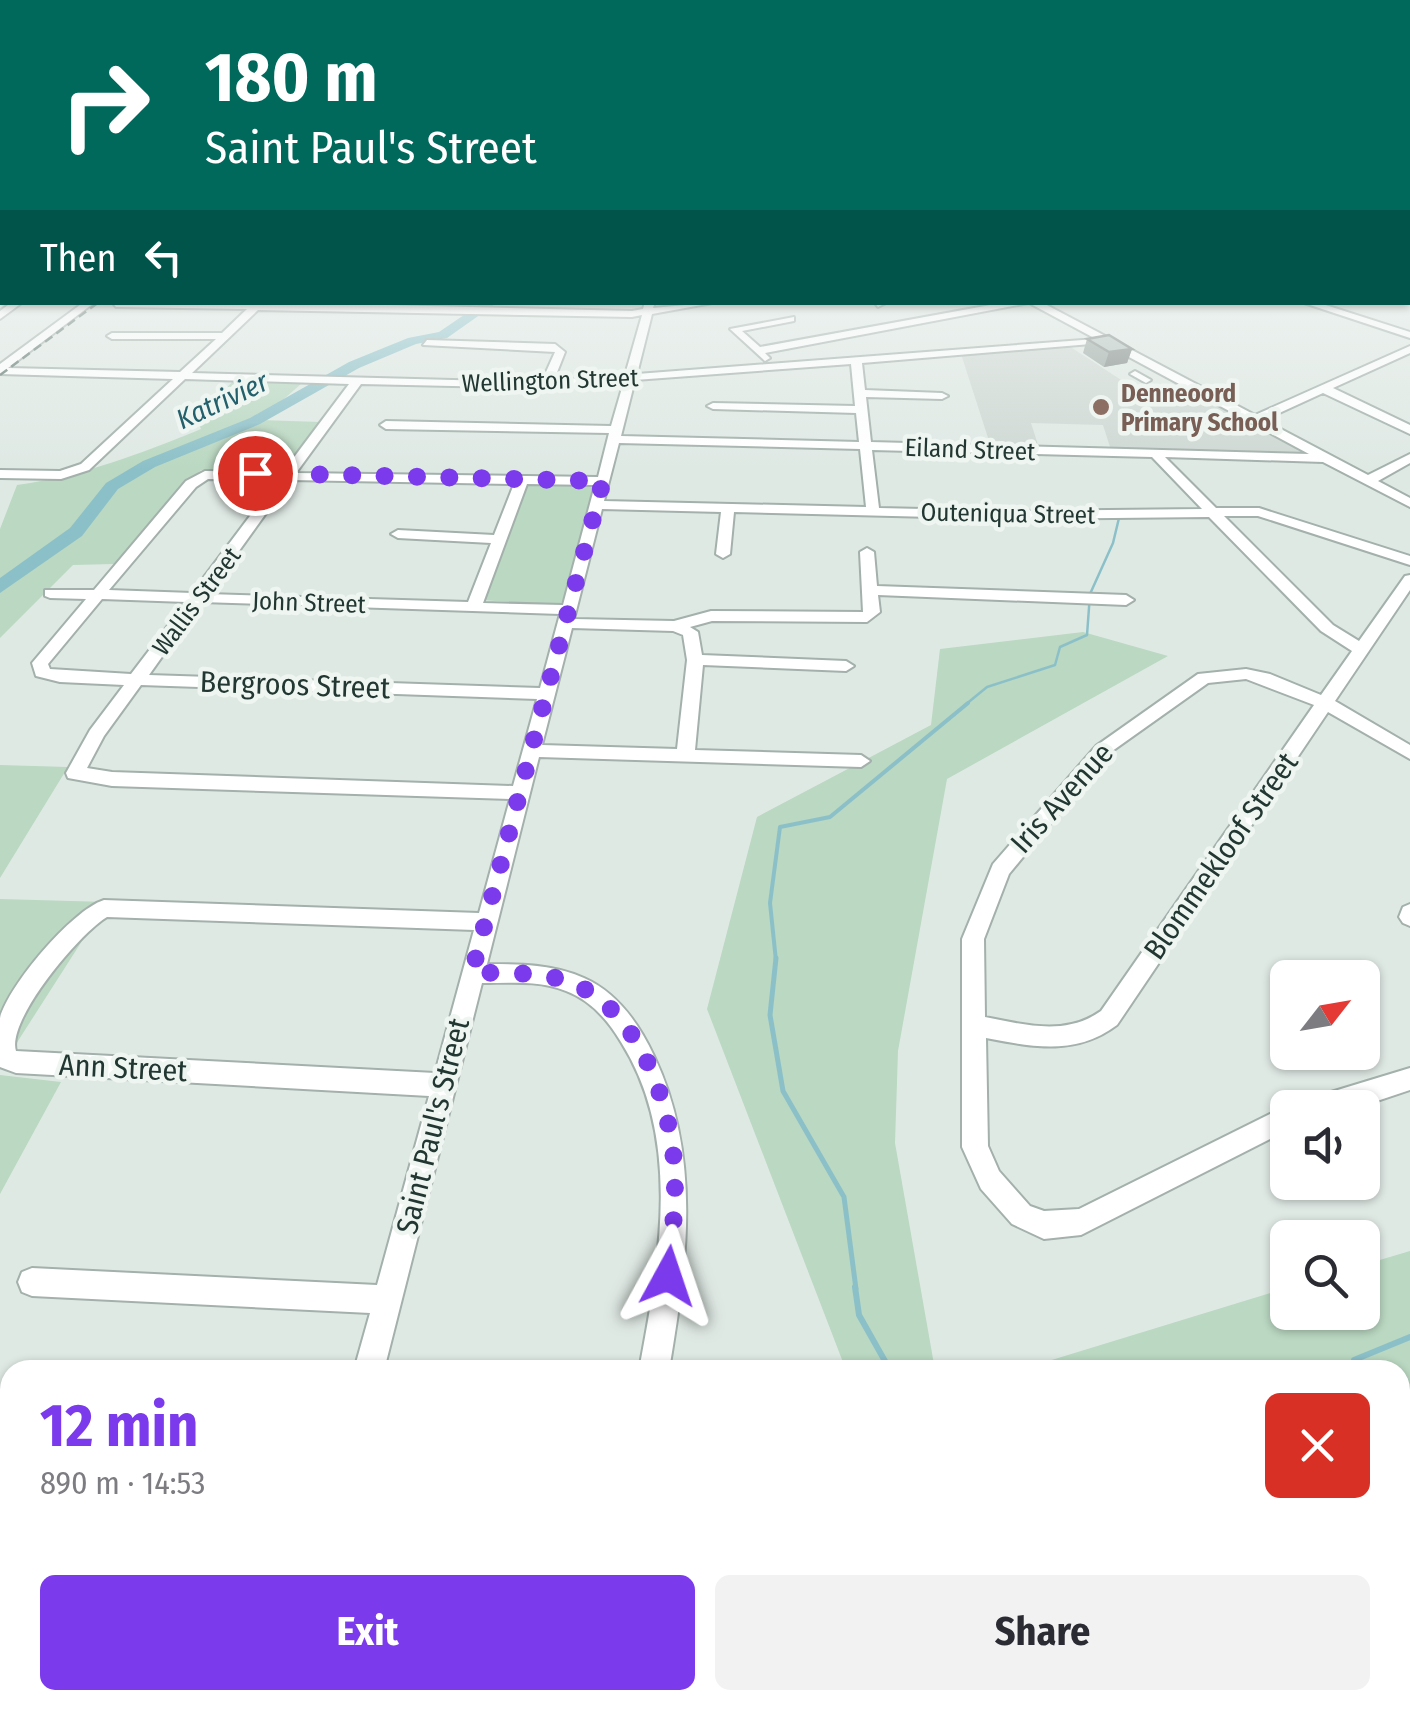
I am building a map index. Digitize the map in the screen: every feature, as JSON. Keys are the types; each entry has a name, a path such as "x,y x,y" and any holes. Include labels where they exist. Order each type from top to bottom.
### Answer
{"street":[{"path":"2,369 83,309"},
{"path":"0,474 72,473 90,463 254,309"},
{"path":"291,323 301,309"},
{"name":"Saint Paul's Street","path":"372,1360 648,309"},
{"path":"953,309 963,315"},
{"path":"757,351 993,309"},
{"path":"1046,309 1410,502"},
{"path":"1327,309 1410,335"},
{"path":"774,366 735,329 791,319"},
{"path":"112,336 225,336"},
{"name":"Wellington Street","path":"2,369 546,384 1103,341"},
{"path":"427,342 555,346 560,352 546,384"},
{"path":"1254,420 1410,350"},
{"path":"856,360 873,511"},
{"path":"1141,377 1165,372"},
{"name":"Wallis Street","path":"356,381 80,758 75,774 112,779 519,793"},
{"path":"1325,389 1410,430"},
{"path":"860,394 942,396"},
{"path":"713,406 862,410"},
{"name":"Eiland Street","path":"386,425 1157,456 1326,458"},
{"path":"1157,456 1328,628 1361,649"},
{"path":"1369,480 1410,458"},
{"path":"96,595 190,484 221,473 603,481"},
{"path":"474,607 522,479"},
{"name":"Outeniqua Street","path":"599,505 1267,513 1410,561"},
{"path":"723,554 728,507"},
{"path":"398,534 499,539"},
{"path":"867,552 873,590 1126,600"},
{"name":"Blommekloof Street","path":"976,1026 1066,1038 1104,1022 1410,579"},
{"name":"John Street","path":"50,593 474,607 676,626 710,616 866,617 872,613 873,590"},
{"name":"Bergroos Street","path":"96,595 42,658 42,672 136,680 548,694"},
{"path":"676,626 693,636 695,660 685,756"},
{"path":"695,660 846,666"},
{"name":"Iris Avenue","path":"1270,1126 1082,1222 1039,1224 1021,1214 996,1188 975,1148 973,939 994,878 1102,750 1199,680 1211,676 1258,676 1326,704 1410,753"},
{"path":"533,751 861,761"},
{"name":"Ann Street","path":"444,1084 52,1065 6,1058 1,1042 6,1028 79,922 116,905 486,922"},
{"path":"472,972 544,976 578,986 623,1022 646,1062 661,1097 674,1161 668,1276 655,1360"},
{"path":"1375,1090 1410,1079"},
{"path":"32,1282 388,1300"}],"shaded area":[{"name":"Denneoord Primary School","path":"1069,346 1135,389 1193,390 1304,449 1302,455 1136,451 1110,447 1103,425 1031,423 1038,445 990,444 961,354"}],"green space":[{"path":"232,382 301,384 260,420 321,422 284,470 201,470 114,564 73,565 0,638 0,529 17,485 110,463 201,429 197,420"},
{"path":"587,483 595,488 564,601 557,605 481,600 524,484"},
{"path":"1083,632 1168,656 947,779 898,1051 895,1143 933,1360 842,1360 707,1009 757,817 931,725 940,649"},
{"path":"0,765 68,767 0,878"},
{"path":"0,899 107,902 0,1069"},
{"path":"0,1075 61,1082 0,1194"},
{"path":"1410,1251 1410,1360 1052,1360 1270,1293 1270,1330 1380,1330 1380,1260"}],"building":[{"path":"1109,335 1132,349 1109,352 1087,339"}],"waterway":[{"name":"Katrivier","path":"0,587 76,532 112,486 149,464 255,421 354,365 413,341 443,335 482,309"},
{"path":"965,705 987,687 1055,665 1060,647 1087,635 1090,594 1113,543 1119,518"},
{"path":"776,959 770,903 780,827 830,817 968,703"},
{"path":"776,959 770,1015 783,1091 844,1197 856,1289"},
{"path":"855,1287 859,1315 884,1360"},
{"path":"1354,1360 1410,1337"}],"railway":[{"path":"0,375 90,309"}],"place":[{"name":"Denneoord Primary School","path":"1101,407"}],"route":[{"path":"255,473 603,481 472,972 565,980 603,1001 623,1022 646,1062 668,1123 674,1191 668,1276"}]}
